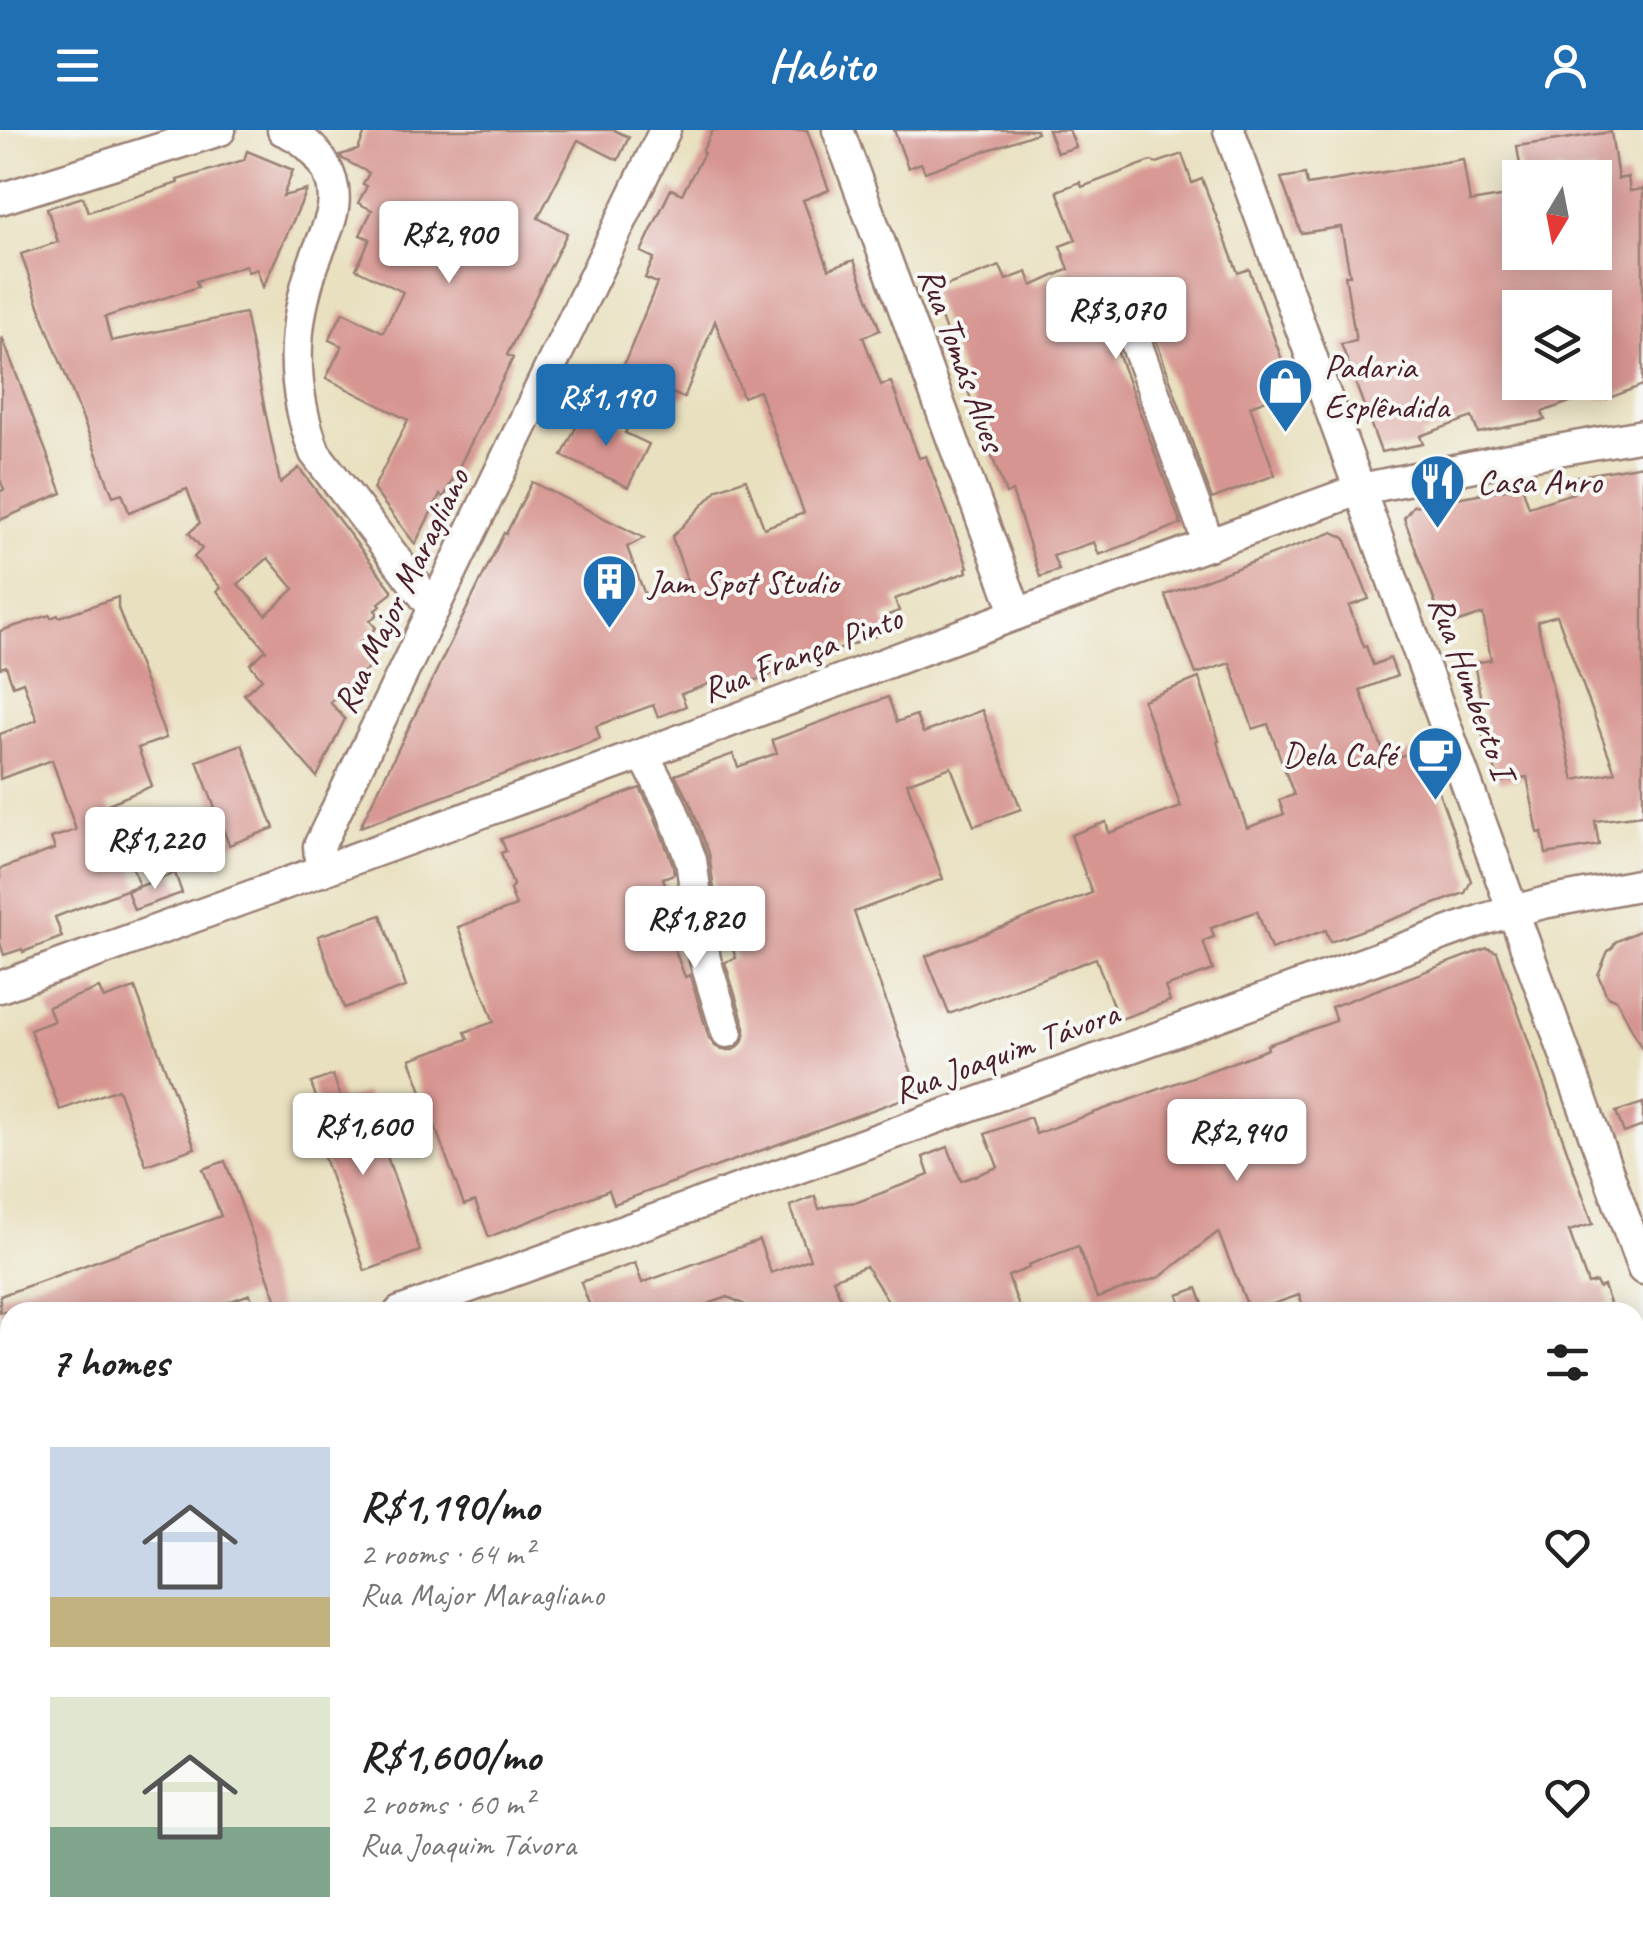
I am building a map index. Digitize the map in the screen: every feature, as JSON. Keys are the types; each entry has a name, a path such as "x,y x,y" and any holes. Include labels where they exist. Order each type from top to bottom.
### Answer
{"street":[{"path":"0,199 122,145 220,130"},
{"path":"284,130 317,152 329,173 334,194 332,221 313,265 296,346 304,424 324,465 434,609"},
{"name":"Rua Major Maragliano","path":"321,870 319,846 664,130"},
{"name":"Rua Tomás Alves","path":"838,130 1016,614"},
{"name":"Rua Humberto I","path":"1228,130 1643,1270"},
{"path":"1135,340 1209,545"},
{"name":"Rua França Pinto","path":"0,987 1361,490 1643,434"},
{"path":"643,754 671,807 691,860 704,960 727,1032"},
{"name":"Rua Joaquim Távora","path":"427,1302 1512,910 1643,884"}],"building":[{"path":"366,130 614,130 629,137 618,160 578,140 538,218 567,233 507,355 513,358 444,497 440,495 415,544 373,489 408,420 326,378 342,346 329,340 343,312 383,332 403,292 356,269 370,239 360,235 372,210 358,203 369,173 340,155 358,150"},
{"path":"713,130 807,130 829,190 803,200 829,269 854,260 880,330 863,337 881,385 891,382 919,458 926,456 967,572 895,599 899,611 883,617 889,631 729,690 725,678 681,694 686,706 658,717 653,705 596,726 600,739 360,827 532,482 644,538 627,547 645,595 687,579 672,537 718,489 746,479 764,528 804,513 759,391 743,397 715,321 684,398 621,372 657,283 645,278 654,258 641,252 671,189 682,194"},
{"path":"894,130 1037,133 925,172 921,163 908,168"},
{"path":"1048,130 1069,130 1076,147 1057,153"},
{"path":"1611,132 1618,179 1628,177 1630,191 1643,189 1643,385 1612,397 1612,290 1502,290 1502,400 1575,400 1542,412 1545,420 1478,433 1472,417 1420,436 1423,444 1381,452 1341,344 1356,341 1341,227 1301,233 1281,178 1305,174 1307,185 1463,159 1470,202 1502,197 1502,270 1612,270 1612,160 1519,160 1517,146"},
{"path":"247,151 293,170 283,196 307,190 263,287 257,269 248,272 246,265 196,281 198,287 105,317 111,341 245,313 280,483 299,468 392,590 379,603 381,606 375,610 378,614 370,621 376,628 358,644 373,664 330,702 345,719 317,777 244,694 262,679 250,664 266,650 194,557 202,549 189,533 200,523 187,489 129,512 122,493 113,496 21,254 58,242 47,208 83,197 88,212 244,160","holes":["268,558 294,589 266,615 238,584"]},
{"path":"1182,154 1192,183 1202,179 1238,273 1249,269 1293,390 1250,406 1275,475 1212,499 1153,331 1139,322 1128,323 1120,329 1115,345 1181,524 1099,555 1094,542 1053,556 1059,570 1040,577 1012,491 1006,494 931,291 1000,266 1006,280 1027,272 1032,286 1069,269 1060,246 1076,240 1057,191 1080,182 1082,187 1151,161 1157,163"},
{"path":"2,337 62,493 0,520 0,491 4,490 0,479"},
{"path":"583,413 606,424 609,417 628,427 625,433 649,444 628,487 562,456"},
{"path":"1643,465 1643,815 1595,821 1599,845 1546,854 1527,777 1500,782 1480,728 1486,727 1474,663 1491,660 1483,614 1444,627 1404,518 1413,506 1522,486 1529,507 1573,493 1568,478","holes":["1557,615 1615,772 1574,780 1537,621"]},
{"path":"1333,532 1345,538 1369,599 1349,606 1364,647 1373,665 1390,658 1397,676 1360,690 1387,761 1423,748 1471,881 1465,893 1330,942 1326,930 1271,949 1257,911 1211,928 1214,937 1203,941 1213,970 1165,987 1170,1001 1118,1020 1096,958 949,1014 926,956 1092,893 1071,835 1106,822 1109,833 1181,807 1143,700 1199,678 1247,828 1284,814 1279,800 1294,795 1268,724 1253,729 1230,663 1196,674 1165,595"},
{"path":"118,597 118,608 166,738 138,748 152,786 108,804 139,885 55,917 62,937 4,955 0,943 0,869 55,849 51,838 76,830 52,760 0,779 0,734 37,720 23,682 13,686 6,666 0,668 0,631"},
{"path":"888,697 897,722 916,715 923,733 982,710 1021,809 974,826 951,767 907,783 943,879 854,912 919,1093 614,1204 609,1190 489,1237 475,1201 464,1205 410,1059 468,1039 465,1032 494,1022 458,927 516,906 501,853 506,851 501,839 640,788 673,865 674,874 663,878 683,936 671,940 685,977 690,975 709,1038 722,1050 733,1050 745,1035 725,962 736,958 716,904 709,853 675,775 733,754 738,767 777,753 772,740"},
{"path":"242,744 274,828 229,845 197,761"},
{"path":"175,873 182,893 134,910 127,891"},
{"path":"381,915 406,987 344,1008 318,936"},
{"path":"1643,929 1643,1051 1617,1000 1607,996 1598,975 1615,942"},
{"path":"1487,948 1497,952 1593,1224 1569,1231 1588,1284 1604,1286 1610,1302 1301,1302 1299,1295 1279,1302 1246,1302 1218,1232 1160,1277 1097,1298 1078,1246 1008,1276 1017,1302 889,1302 866,1266 833,1279 842,1302 739,1302 728,1297 713,1302 588,1302 581,1282 635,1263 642,1283 759,1240 771,1273 810,1259 790,1206 815,1196 819,1209 858,1202 929,1175 923,1157 948,1147 961,1181 998,1167 985,1134 1030,1117 1036,1134 1223,1066 1268,1049 1267,1045 1336,1021 1331,1007"},
{"path":"99,988 104,999 135,988 195,1148 146,1165 118,1089 60,1110 30,1030 54,1021 48,1007"},
{"path":"333,1075 342,1101 365,1093 420,1251 365,1271 316,1136 328,1131 311,1083"},
{"path":"1643,1103 1643,1126 1624,1133 1616,1112"},
{"path":"225,1161 277,1302 253,1302 250,1294 228,1302 0,1302 0,1296 221,1216 203,1169"},
{"path":"1197,1288 1202,1302 1180,1302 1178,1295"}],"place":[{"name":"Padaria Esplêndida","path":"1285,435"},
{"name":"Casa Anro","path":"1438,530"},
{"name":"Jam Spot Studio","path":"609,631"},
{"name":"Dela Café","path":"1435,803"}]}
